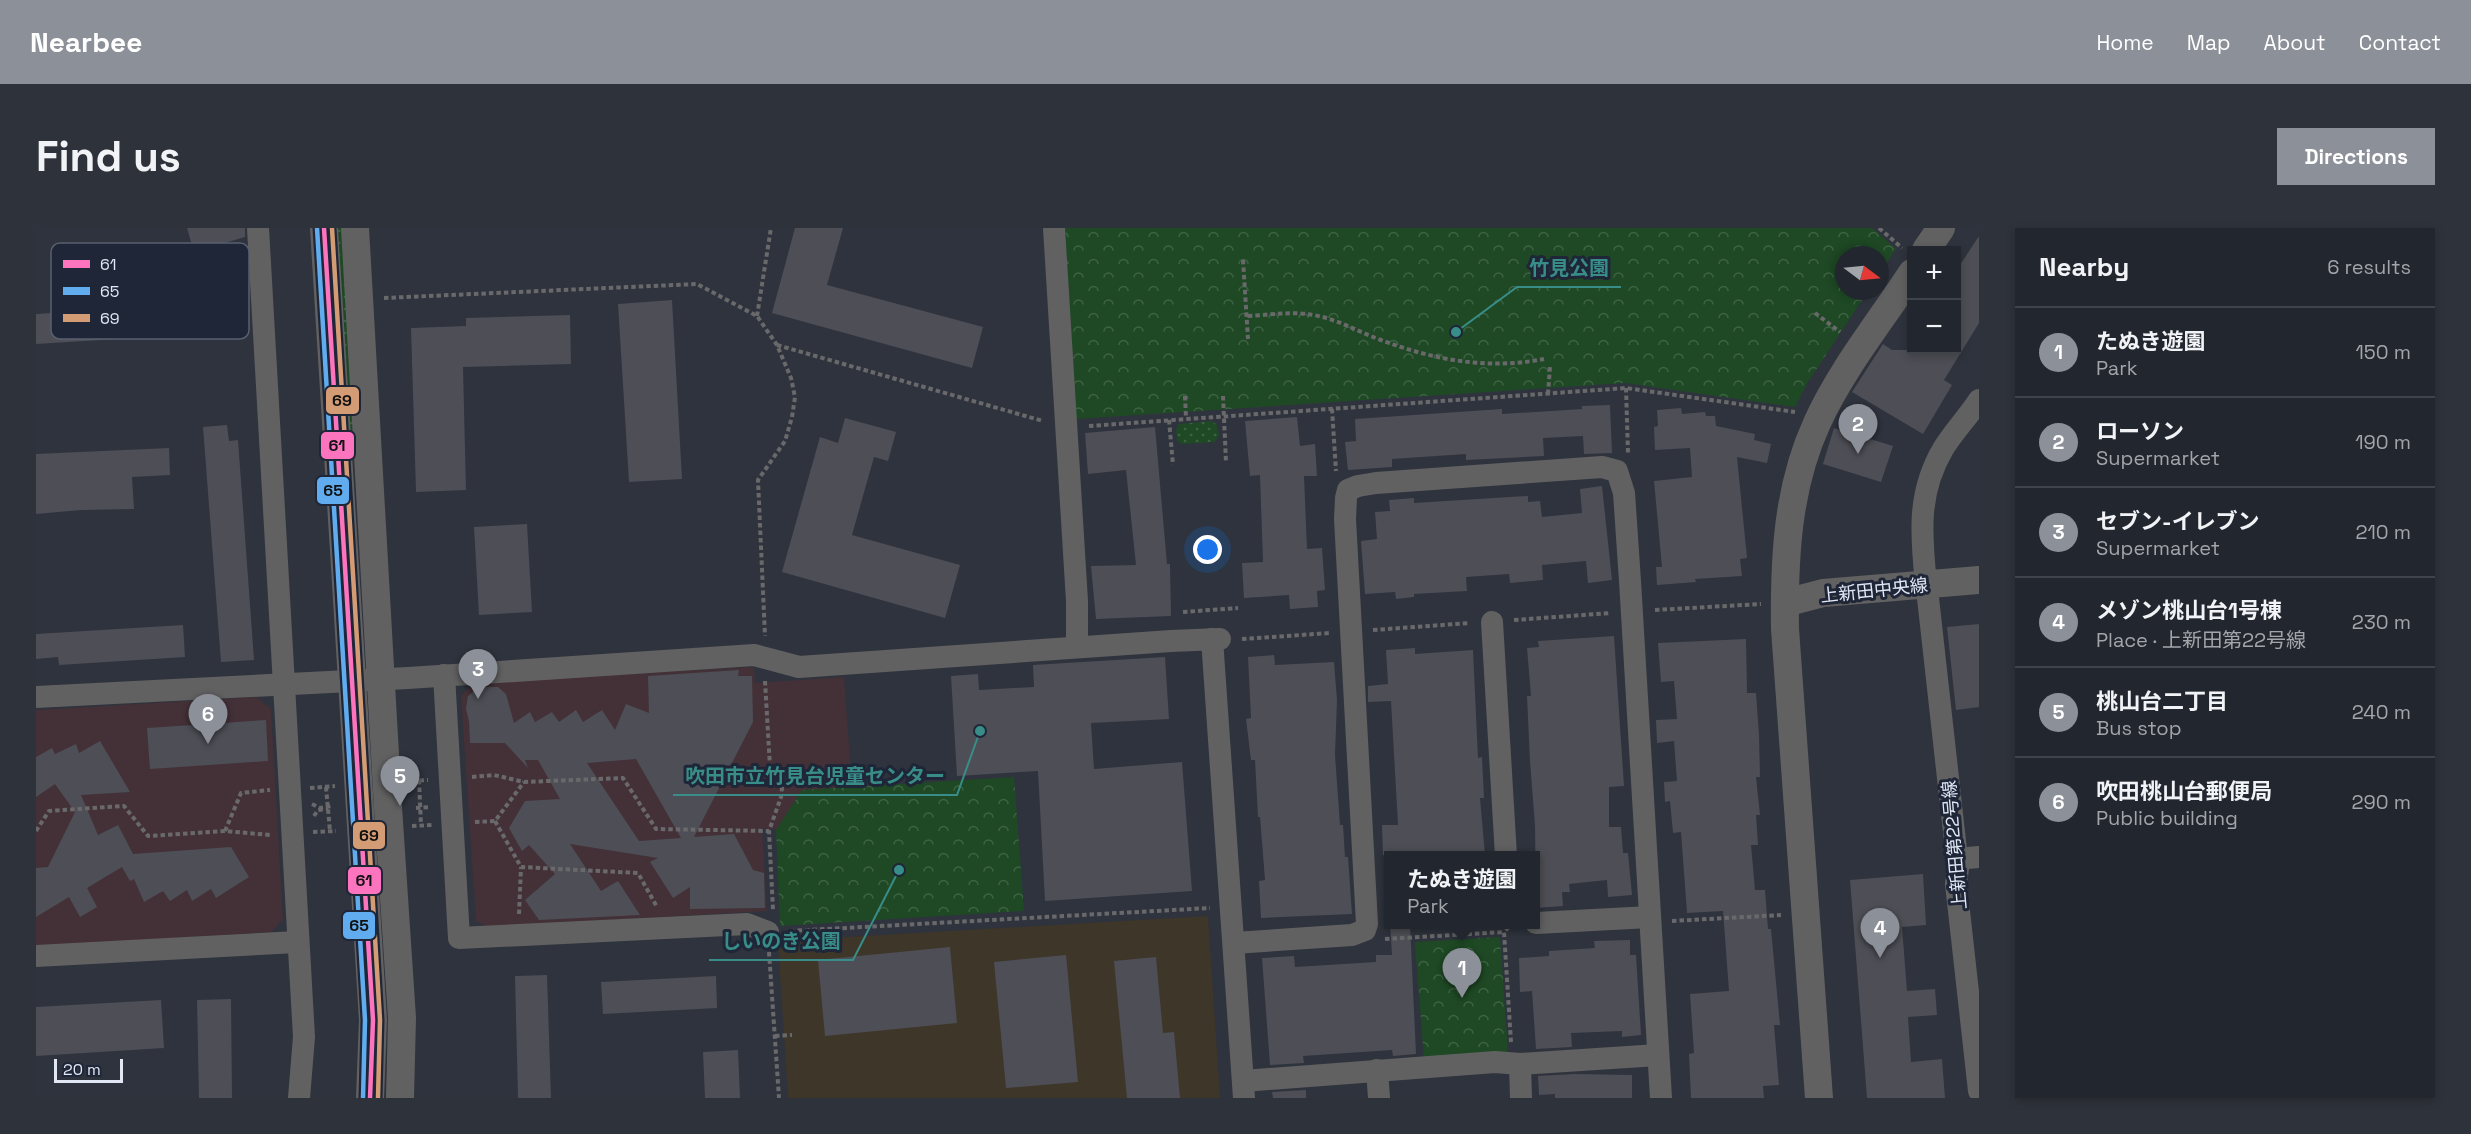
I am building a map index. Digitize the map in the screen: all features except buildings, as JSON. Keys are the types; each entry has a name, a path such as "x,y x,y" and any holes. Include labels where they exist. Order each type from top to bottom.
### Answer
{"street":[{"path":"258,228 304,1037 299,1098"},
{"path":"324,228 373,1020 370,1098"},
{"path":"355,228 402,1018 400,1098"},
{"path":"1054,228 1077,601 1077,647"},
{"path":"1924,246 1941,228"},
{"path":"1819,1098 1785,603 1789,523 1798,479 1817,424 1907,267"},
{"name":"上新田第22号線","path":"1979,400 1942,451 1926,492 1921,522 1927,591 1968,858 1956,884 1979,1091"},
{"path":"1234,943 1341,936 1365,930 1368,924 1346,519 1348,490 1363,484 1387,482 1602,467 1617,471 1624,493 1629,559 1661,1098"},
{"name":"上新田中央線","path":"1927,591 1979,580"},
{"name":"上新田中央線","path":"1785,603 1823,593 1927,591 1979,594"},
{"path":"1492,622 1506,851"},
{"path":"36,697 351,682 754,655 800,667 1216,639 1243,1089 1377,1070 1659,1055"},
{"path":"444,675 459,938 668,926 747,924 768,932"},
{"path":"1540,923 1650,917"},
{"path":"36,956 297,942"},
{"path":"1520,1064 1521,1098"},
{"path":"1377,1070 1379,1098"}],"path":[{"path":"757,316 771,228"},
{"path":"1879,228 1907,252"},
{"path":"1243,260 1248,339"},
{"path":"377,298 698,284 757,316 777,345 795,397 785,441 758,480 765,643"},
{"path":"1815,313 1846,336"},
{"path":"1248,316 1311,314 1344,323 1380,340 1426,356 1460,362 1496,365 1544,359"},
{"path":"777,345 1065,428 1626,388 1799,413"},
{"path":"1548,394 1550,367"},
{"path":"1617,471 1628,455 1626,388"},
{"path":"1185,396 1186,418"},
{"path":"1223,396 1226,462"},
{"path":"1332,409 1336,476 1348,490"},
{"path":"1169,420 1173,465"},
{"path":"1183,612 1238,608"},
{"path":"765,682 770,767 781,774 783,779 781,797 769,831 774,919 768,932 779,1098"},
{"path":"494,776 524,782 623,778 656,829 769,831"},
{"path":"419,780 421,825"},
{"path":"518,935 521,867 495,821 524,782"},
{"path":"326,786 330,831"},
{"path":"225,831 241,793 268,790"},
{"path":"420,803 430,802"},
{"path":"315,805 320,808 333,806"},
{"path":"36,831 49,811 124,806 148,836 225,831 268,836"},
{"path":"416,808 433,807"},
{"path":"318,810 328,809"},
{"path":"521,867 638,873 668,926"},
{"path":"768,932 1213,908"},
{"path":"1650,917 1665,922 1785,915"},
{"path":"1365,930 1381,939 1504,932 1507,929"},
{"path":"1504,932 1512,1053 1520,1064"},
{"path":"775,1036 792,1035"}],"shaded area":[{"path":"754,667 755,683 844,677 852,787 802,790 776,830 762,828 767,911 488,927 476,921 461,696 474,682"},
{"path":"256,697 271,709 283,920 271,932 36,947 36,710"},
{"path":"1208,916 1220,1098 788,1098 778,941"}],"green space":[{"path":"338,228 346,228 353,432 348,427"},
{"path":"1065,228 1872,228 1896,249 1889,260 1889,246 1835,246 1835,300 1862,300 1808,382 1795,407 1625,383 1076,419"},
{"path":"1212,421 1217,425 1219,435 1215,442 1182,444 1177,441 1176,430 1179,424"},
{"path":"1014,777 1024,911 780,926 776,830 802,790"},
{"path":"1500,937 1508,1054 1424,1059 1415,942"}],"transit line":[{"name":"65","path":"317,228 365,1020 363,1098"},
{"name":"61","path":"324,228 373,1020 370,1098"},
{"name":"69","path":"332,228 380,1020 378,1098"}],"place":[{"name":"竹見公園","path":"1456,332"},
{"name":"ローソン","path":"1858,454"},
{"name":"セブン-イレブン","path":"478,699"},
{"name":"吹田市立竹見台児童センター","path":"980,731"},
{"name":"吹田桃山台郵便局","path":"208,744"},
{"name":"桃山台二丁目","path":"400,806"},
{"name":"しいのき公園","path":"899,870"},
{"name":"メゾン桃山台1号棟","path":"1880,958"},
{"name":"たぬき遊園","path":"1462,998"}]}
